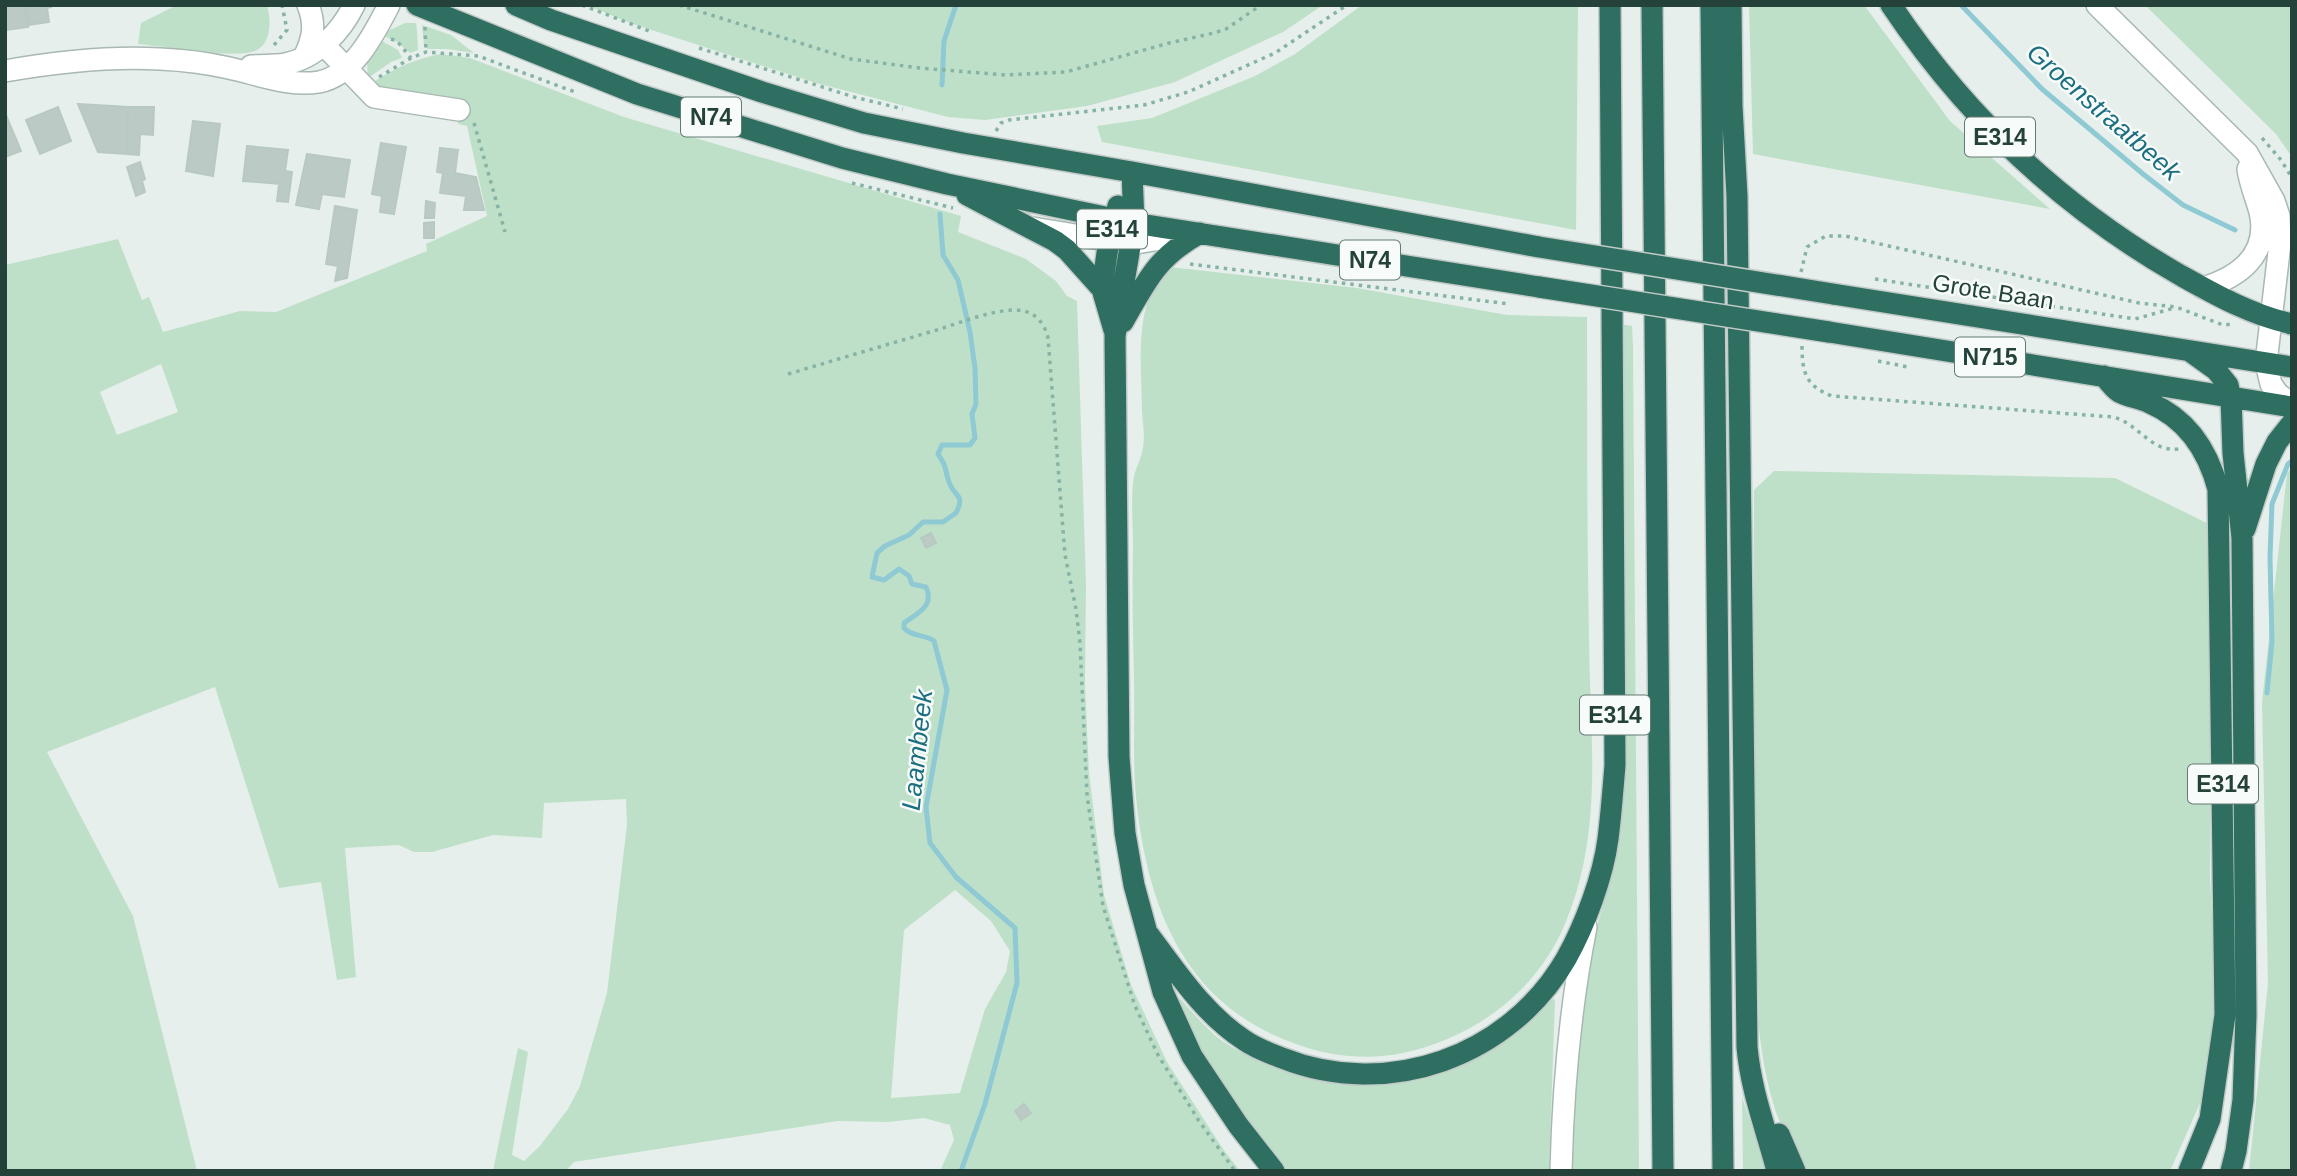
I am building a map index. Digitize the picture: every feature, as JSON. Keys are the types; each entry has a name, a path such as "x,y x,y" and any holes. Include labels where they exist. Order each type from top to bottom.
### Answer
{"highway":[{"name":"N74","path":"417,5 637,94 842,158 1126,228 1200,233 1686,310"},
{"name":"N74","path":"516,5 551,20 864,123 1539,247 1686,270"},
{"name":"E314","path":"1149,935 1208,1011 1244,1040 1296,1063 1326,1071 1369,1075 1413,1070 1456,1056 1517,1020 1544,992 1567,957 1591,904 1608,842 1615,765 1609,5"},
{"name":"E314","path":"1652,5 1663,1171"},
{"path":"1711,5 1723,1171"},
{"path":"1731,5 1738,251 1749,1073 1777,1171"},
{"name":"E314","path":"1891,5 1948,83 2049,184 2132,246 2203,288"},
{"name":"E314","path":"1132,172 1115,336 1119,757 1125,833 1134,885 1163,992 1192,1056 1238,1125 1274,1171"},
{"name":"N74","path":"947,184 1028,227"},
{"name":"E314","path":"1028,227 1067,250 1102,289"},
{"name":"E314","path":"1115,336 1102,289 1109,241 1126,228"},
{"name":"E314","path":"1115,336 1147,278 1171,251 1200,233"},
{"name":"Grote Baan","path":"1686,270 2292,367"},
{"path":"2203,288 2241,308 2292,324"},
{"name":"N715","path":"1686,310 2292,406"},
{"name":"E314","path":"2191,352 2206,360 2228,385 2242,538 2246,1015 2243,1100 2231,1171"},
{"name":"E314","path":"2104,376 2118,391 2151,403 2176,418 2196,439 2211,465 2218,489 2225,1016 2210,1119 2189,1171"},
{"name":"E314","path":"2242,538 2266,464 2277,442 2292,424"},
{"path":"1747,1020 1773,1117 1795,1171"}],"street":[{"path":"304,57 313,38 313,17 308,5"},
{"path":"226,67 285,64 304,57 335,35 354,5"},
{"path":"5,71 67,61 146,59 226,67 289,82 320,82 345,69 375,32 389,5"},
{"path":"2097,5 2247,153 2274,201 2279,216 2280,243 2266,363 2278,394 2292,406"},
{"path":"323,44 374,97 459,110"},
{"path":"2203,288 2220,283 2240,272 2258,248 2261,234 2260,214 2249,177 2247,153"},
{"name":"N74","path":"1028,227 1109,241"},
{"path":"1561,1171 1563,1095 1574,990 1591,904"}],"path":[{"path":"272,47 287,30 282,5"},
{"path":"582,5 653,32"},
{"path":"679,5 850,59 1005,75 1066,72 1214,33 1226,29 1261,5"},
{"path":"985,147 999,127 1009,120 1144,105 1188,92 1275,53 1347,5"},
{"path":"690,45 854,97 906,110"},
{"path":"459,110 472,118 505,232"},
{"path":"985,125 999,127"},
{"path":"1871,279 2135,319 2176,307"},
{"path":"788,374 1007,311 1023,311 1038,318 1047,332 1064,547 1080,643 1087,795 1101,895 1120,964 1135,1006 1158,1055 1199,1121 1235,1171"},
{"path":"2121,419 2164,448 2180,449 2196,439"}],"green space":[{"path":"177,5 267,5 270,23 268,36 257,50 234,54 138,44 141,23"},
{"path":"586,5 1323,5 1283,32 1175,82 1087,106 985,120 948,117 816,83 633,24"},
{"path":"1362,5 1578,5 1576,230 1102,142 1097,126 1152,118 1255,76 1295,54"},
{"path":"1749,5 1864,5 1950,121 2050,209 1753,154"},
{"path":"2145,5 2292,5 2292,157 2276,134"},
{"path":"405,23 416,23 418,50 410,53 384,36"},
{"path":"422,25 451,35 474,53 428,49 424,45"},
{"path":"380,40 398,50 402,58 391,62 368,78 367,62"},
{"path":"441,54 470,58 624,117 961,216 958,232 1026,259 1056,281 1067,296 1077,301 1089,773 1104,895 1131,985 1167,1062 1240,1171 940,1171 954,1140 950,1125 924,1118 888,1122 838,1121 574,1162 566,1171 493,1171 518,1048 528,1052 512,1155 524,1161 539,1147 568,1109 580,1086 607,993 627,825 626,799 544,803 542,838 493,835 432,852 414,852 399,845 345,848 356,977 337,980 321,882 279,888 215,687 47,752 133,916 197,1171 5,1171 5,265 118,239 142,300 149,297 163,332 240,311 276,312 427,251 426,244 487,216 467,126 458,124 461,102 379,90 372,83 405,65","holes":["161,364 178,412 117,435 100,392","955,890 991,921 1010,951 1006,972 985,1009 960,1093 891,1098 904,930"]},
{"path":"1170,267 1357,288 1507,315 1587,317 1592,784 1585,855 1565,924 1553,949 1537,971 1499,1009 1477,1024 1429,1046 1374,1057 1345,1056 1302,1046 1252,1024 1223,1002 1198,976 1178,948 1151,881 1137,806 1135,775 1132,498 1134,478 1144,444 1141,365 1144,318 1153,288"},
{"path":"1620,324 1632,326 1633,346 1639,1171 1573,1171 1573,1114 1586,963 1607,892 1625,776"},
{"path":"2292,468 2292,1171 2249,1171 2268,983 2262,702 2287,473"},
{"path":"1774,471 2115,478 2211,525 2210,875 2216,1012 2201,1101 2170,1171 1806,1171 1795,1154 1773,1103 1759,1029 1753,695 1754,490"},
{"path":"1173,991 1217,1037 1244,1054 1317,1077 1374,1085 1431,1075 1475,1057 1516,1032 1549,1000 1555,999 1549,1171 1284,1171 1207,1061"},
{"path":"1742,1097 1763,1160 1765,1171 1743,1171"}],"building":[{"path":"5,5 25,5 28,27 5,30"},
{"path":"25,5 51,5 47,8 49,22 28,25"},
{"path":"78,104 128,107 127,154 98,152"},
{"path":"58,107 71,141 40,154 26,120"},
{"path":"128,107 154,107 153,135 140,134 139,155 127,154"},
{"path":"5,113 21,151 5,157"},
{"path":"193,121 220,124 213,176 186,171"},
{"path":"381,143 406,147 394,214 380,212 382,196 372,194"},
{"path":"247,146 288,150 285,171 292,172 288,202 277,201 281,184 243,181"},
{"path":"440,148 458,150 455,173 476,177 484,210 464,210 466,196 440,193 443,173 437,172"},
{"path":"307,154 350,160 344,197 322,194 319,209 296,205"},
{"path":"140,162 145,179 142,181 145,192 136,196 127,167"},
{"path":"426,201 435,203 434,218 425,218"},
{"path":"335,206 357,210 347,278 335,281 338,266 326,264"},
{"path":"434,222 434,238 424,238 424,223"},
{"path":"931,533 936,543 926,548 921,538"},
{"path":"1024,1104 1031,1113 1021,1120 1015,1111"}],"waterway":[{"name":"Laambeek","path":"942,85 944,41 956,5"},
{"name":"Groenstraatbeek","path":"1961,5 2042,89 2143,174 2183,205 2235,230"},
{"name":"Laambeek","path":"940,214 943,255 958,280 970,332 975,368 976,404 972,414 975,438 970,445 942,445 938,454 960,502 956,513 943,522 923,522 909,535 885,546 877,553 872,577 884,580 899,569 909,576 912,584 926,587 928,594 926,605 904,623 904,628 934,641 947,690 926,807 930,843 956,877 1015,928 1017,983 985,1104 961,1171"},
{"path":"2267,693 2272,642 2272,504 2288,464 2292,461"}]}
